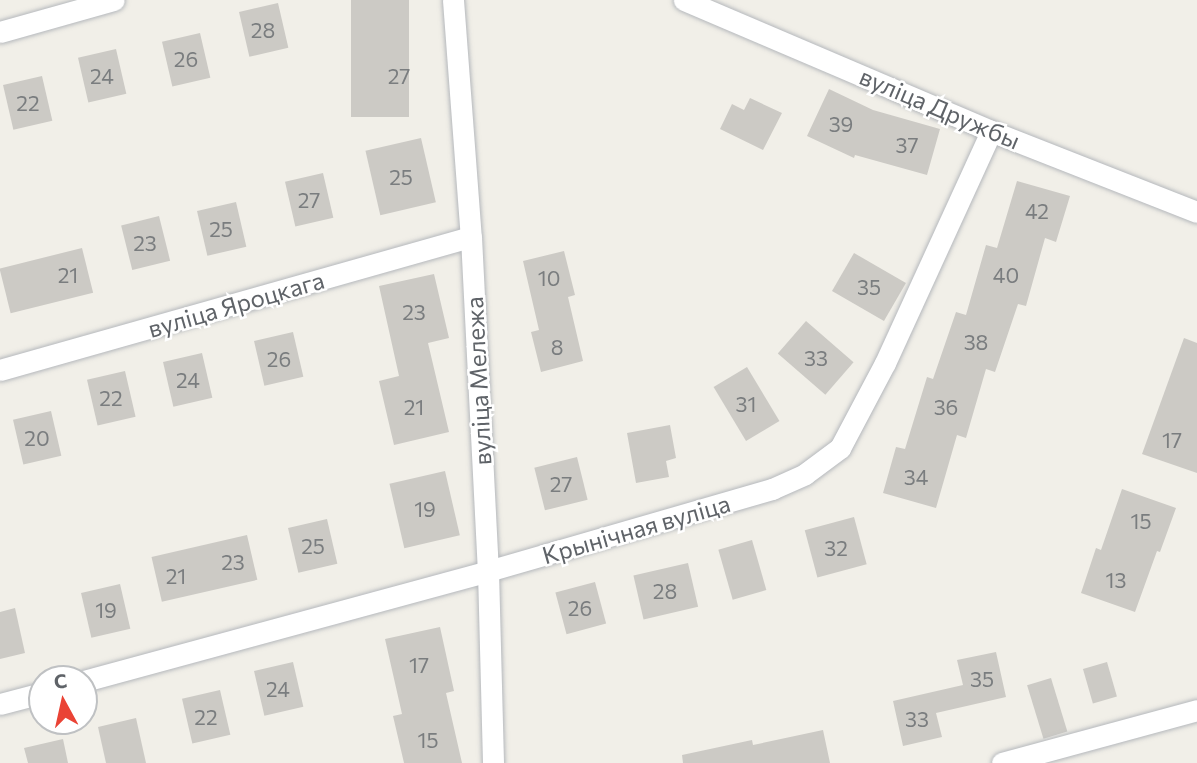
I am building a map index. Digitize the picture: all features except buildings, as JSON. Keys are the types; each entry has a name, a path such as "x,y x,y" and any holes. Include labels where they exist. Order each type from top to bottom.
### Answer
{"street":[{"path":"0,32 114,0"},
{"name":"вуліца Мележа","path":"453,0 471,237 488,571 493,763"},
{"name":"вуліца Дружбы","path":"684,0 990,131 1197,212"},
{"name":"Крынічная вуліца","path":"98,677 488,571 772,489 805,474 840,448 885,363 990,131"},
{"name":"вуліца Яроцкага","path":"0,370 471,237"},
{"path":"0,704 28,696"},
{"path":"1002,763 1197,710"}]}
